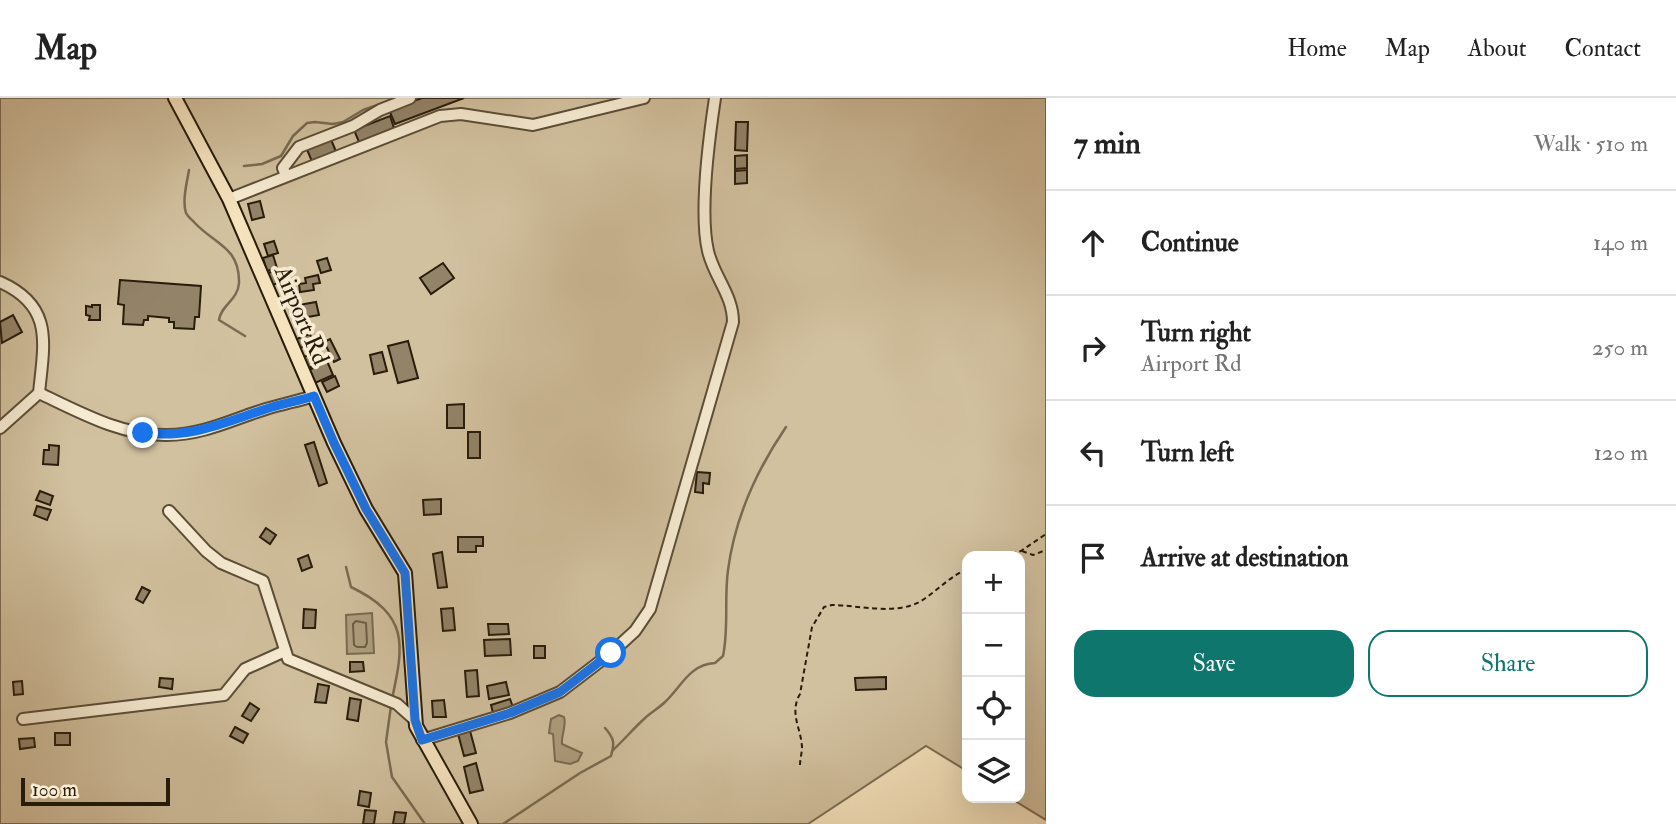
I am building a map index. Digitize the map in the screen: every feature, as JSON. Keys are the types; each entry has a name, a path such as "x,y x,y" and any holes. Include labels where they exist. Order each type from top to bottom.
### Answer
{"main road":[{"name":"Airport Rd","path":"175,98 229,199 334,443 366,509 405,573 415,720 422,740 471,824"}],"street":[{"path":"286,176 283,168 299,147 410,98"},
{"path":"229,199 440,116 461,114 533,125 645,98"},
{"path":"422,740 510,713 560,692 635,631 650,609 733,322 733,310 728,295 713,269 707,248 705,209 709,132 715,98"},
{"path":"0,282 33,303 38,311 43,333 39,393 0,428"},
{"path":"39,393 111,425 166,436 201,431 314,396"},
{"path":"169,511 206,551 221,563 262,581 288,659 397,704 415,720"},
{"path":"23,719 224,695 245,669 285,651"}],"path":[{"path":"1021,551 1046,534"},
{"path":"1025,552 1033,555 1046,550"},
{"path":"800,765 802,749 795,703 800,694 812,626 824,607 910,606 962,572"}],"shaded area":[{"path":"0,98 1046,98 1046,820 1018,803 1025,803 1025,551 962,551 962,768 926,746 808,824 0,824"}],"water":[{"path":"372,613 374,653 347,654 346,615"},
{"path":"559,715 565,720 562,744 582,753 578,761 570,764 555,761 553,734 549,733 551,719"}],"building":[{"path":"422,98 464,98 395,124 389,110"},
{"path":"390,116 394,128 359,142 354,130"},
{"path":"736,122 748,122 747,151 735,150"},
{"path":"330,137 337,154 313,164 306,147"},
{"path":"747,155 747,168 735,169 735,156"},
{"path":"747,170 747,183 735,184 735,171"},
{"path":"260,201 264,217 252,220 248,204"},
{"path":"274,241 278,253 268,256 264,244"},
{"path":"273,255 277,268 267,271 263,258"},
{"path":"327,258 331,270 321,273 317,261"},
{"path":"443,263 454,278 431,294 420,278"},
{"path":"278,270 282,282 272,285 268,273"},
{"path":"318,275 320,283 313,284 314,290 300,292 299,284 306,283 305,278"},
{"path":"120,280 201,286 199,317 195,317 194,329 174,328 174,322 169,322 169,318 148,316 143,325 123,324 124,305 118,304"},
{"path":"316,302 319,315 302,318 299,305"},
{"path":"100,305 100,320 89,320 90,316 86,315 86,306"},
{"path":"13,315 22,332 2,343 0,322"},
{"path":"310,334 313,343 298,349 294,340"},
{"path":"330,339 340,359 334,362 324,342"},
{"path":"408,341 418,378 398,383 388,346"},
{"path":"316,352 321,363 306,369 301,358"},
{"path":"382,352 387,371 374,374 370,355"},
{"path":"327,361 333,375 315,383 309,370"},
{"path":"335,376 339,386 327,392 322,382"},
{"path":"464,404 464,428 447,428 447,405"},
{"path":"468,432 480,432 480,458 468,458"},
{"path":"314,442 327,483 319,486 305,445"},
{"path":"49,445 59,446 58,465 43,464 44,450 49,450"},
{"path":"697,472 710,473 709,484 703,483 703,493 695,492"},
{"path":"40,491 53,496 50,505 36,500"},
{"path":"441,499 441,514 424,515 423,500"},
{"path":"37,506 51,510 47,520 34,515"},
{"path":"266,528 276,535 270,544 260,537"},
{"path":"458,537 483,537 483,546 476,546 476,552 458,552"},
{"path":"442,552 447,587 438,588 433,554"},
{"path":"308,555 312,567 302,571 298,559"},
{"path":"142,587 150,591 143,603 136,599"},
{"path":"453,608 455,630 443,631 441,609"},
{"path":"304,609 316,610 315,628 303,628"},
{"path":"488,624 508,624 509,634 489,635"},
{"path":"510,639 511,655 485,656 484,640"},
{"path":"534,646 545,646 545,658 534,658"},
{"path":"350,662 363,662 364,671 350,672"},
{"path":"477,670 479,696 467,697 465,671"},
{"path":"886,677 886,689 856,690 855,678"},
{"path":"160,678 173,679 172,689 159,687"},
{"path":"22,681 23,694 14,695 13,682"},
{"path":"506,682 509,695 489,699 487,686"},
{"path":"318,684 329,686 326,703 315,702"},
{"path":"350,698 361,700 358,721 347,719"},
{"path":"510,699 513,707 493,713 491,705"},
{"path":"444,700 446,717 433,717 432,701"},
{"path":"250,703 259,709 251,721 242,716"},
{"path":"235,727 248,734 243,743 230,736"},
{"path":"469,727 476,753 464,756 457,730"},
{"path":"55,733 70,733 70,745 55,745"},
{"path":"34,738 35,747 20,749 19,739"},
{"path":"476,763 483,790 470,793 464,767"},
{"path":"360,791 371,793 369,807 358,805"},
{"path":"365,810 376,811 374,824 363,824"},
{"path":"395,812 406,813 404,824 393,824"}],"waterway":[{"path":"244,166 262,164 281,156 293,136 307,123 343,122 363,110 389,101"},
{"path":"189,170 185,197 186,213 230,253 238,271 238,289 219,320 245,336"},
{"path":"613,750 665,702 692,672 706,664 715,663 723,656 728,570 736,531 756,478 786,427"},
{"path":"346,567 351,587 384,609 393,620 398,633 399,662 392,699"},
{"path":"391,706 386,742 392,777 425,824"},
{"path":"503,824 580,773 611,756 613,741 605,728"}],"route":[{"path":"143,433 166,436 201,431 314,396 366,509 405,573 415,720 422,740 510,713 560,692 611,653"}]}
